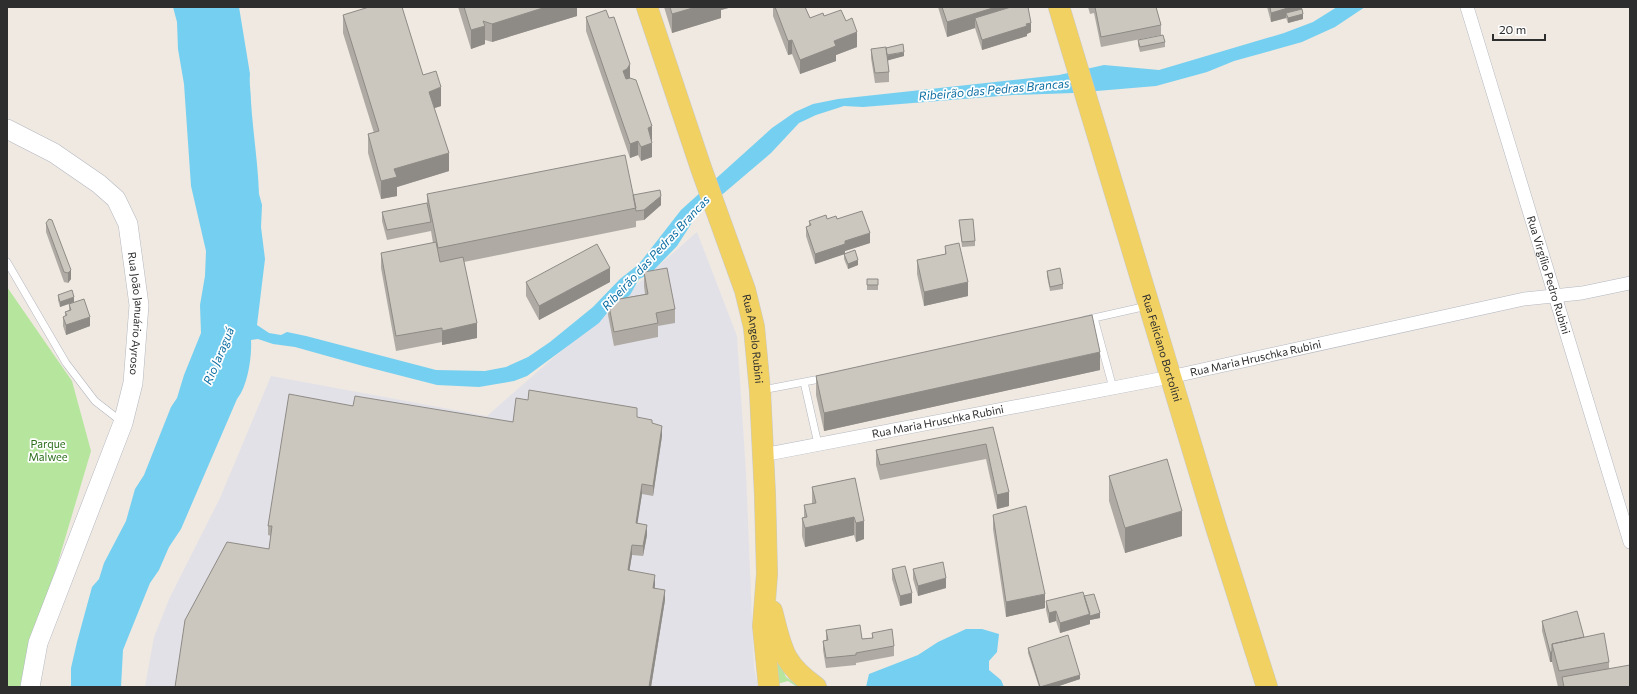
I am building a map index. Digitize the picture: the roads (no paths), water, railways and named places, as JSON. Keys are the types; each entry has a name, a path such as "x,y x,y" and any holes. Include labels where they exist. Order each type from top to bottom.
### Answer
{"main road":[{"name":"Rua Angelo Rubini","path":"647,7 701,168 721,219 745,290 754,327 764,455 767,591 763,626 769,687"},
{"name":"Rua Feliciano Bortolini","path":"1059,7 1170,377 1267,687"},
{"name":"Rua João Januário Ayroso","path":"7,129 54,153 99,184 116,199 128,224 139,305 134,382 123,424 38,643 30,687"},
{"path":"767,591 781,645 786,657 791,666 799,675 816,687"}],"street":[{"name":"Rua Virgílio Pedro Rubini","path":"1467,7 1630,542"},
{"name":"Rua Maria Hruschka Rubini","path":"764,455 1170,377 1524,299 1582,293 1630,283"}],"lane":[{"path":"7,262 66,363 95,401 123,424"},
{"path":"1079,321 1149,305"},
{"path":"1094,318 1113,388"},
{"path":"760,391 835,376"},
{"path":"804,382 818,444"}],"water":[{"path":"173,7 239,7 250,74 259,194 262,205 261,227 265,259 257,325 269,333 281,335 287,332 306,336 436,370 485,371 506,367 528,357 550,342 593,307 620,279 639,264 681,210 772,128 795,112 813,104 838,99 1059,75 1104,65 1159,70 1284,33 1313,22 1337,7 1365,7 1335,27 1302,42 1234,61 1207,72 1156,86 1073,93 1013,95 863,107 844,106 816,115 799,123 771,153 724,193 706,206 693,221 677,246 650,274 639,279 630,295 607,313 599,323 527,376 514,381 479,387 437,385 295,347 273,344 258,339 251,340 250,362 244,387 237,399 181,529 169,547 159,570 150,583 123,650 121,687 71,687 71,668 92,587 99,579 104,563 126,521 135,489 144,475 171,407 177,398 184,375 201,333 200,305 205,276 206,251 191,186 184,84 178,49 177,22"},
{"path":"966,629 982,629 999,634 997,652 989,661 989,670 1001,680 1004,687 866,687 869,674 918,655 938,642"}],"water label":[{"name":"Ribeirão das Pedras Brancas","path":"994,90"},
{"name":"Ribeirão das Pedras Brancas","path":"656,253"},
{"name":"Rio Jaraguá","path":"219,356"}],"park label":[{"name":"Parque Malwee","path":"48,450"}]}
